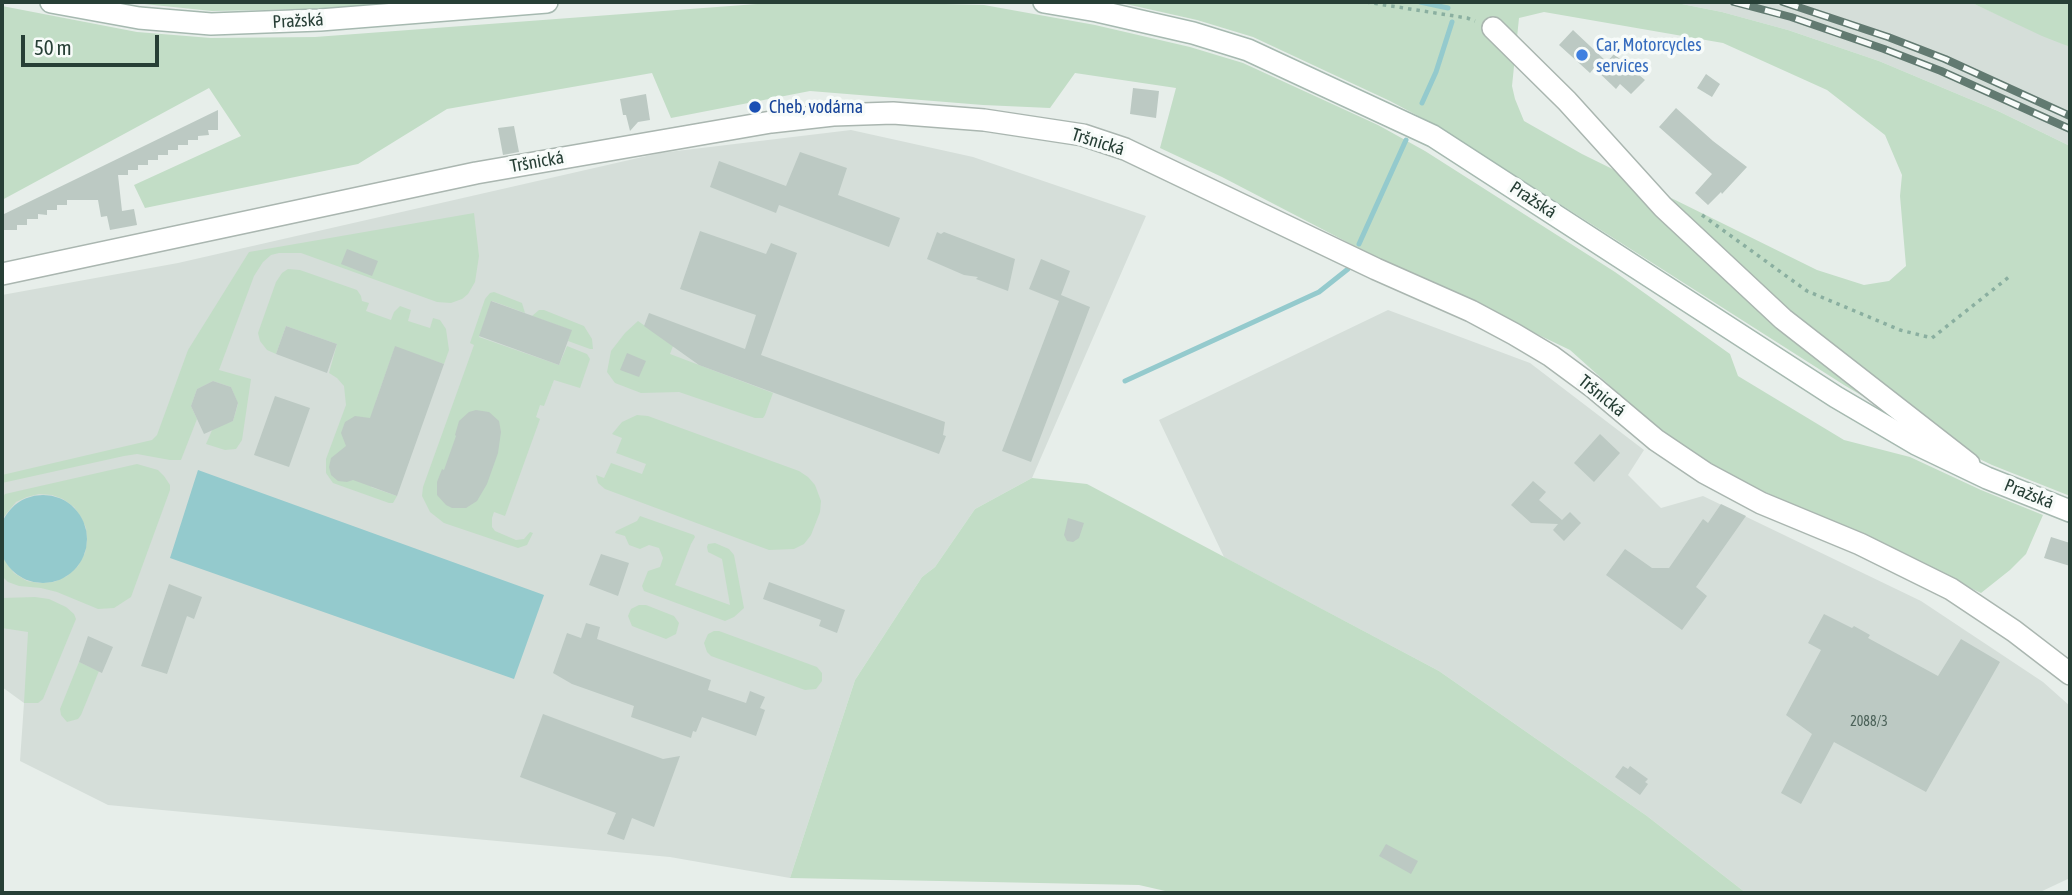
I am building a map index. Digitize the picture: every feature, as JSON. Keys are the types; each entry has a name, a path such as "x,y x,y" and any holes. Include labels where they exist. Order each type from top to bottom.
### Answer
{"street":[{"name":"Pražská","path":"51,2 139,19 211,24 320,20 547,2"},
{"name":"Pražská","path":"1044,2 1193,33 1248,50 1433,136 1836,397 1916,444 1987,478 2070,511"},
{"name":"Pražská","path":"1493,28 1567,101 1663,207 1783,319 1987,478"},
{"name":"Tršnická","path":"2,274 464,175 771,122 833,115 892,113 984,120 1083,135 1125,149 1494,323 1551,356 1656,440 1705,473 1761,503 1860,544 1951,589 2014,631 2070,674"}],"path":[{"path":"1366,2 1467,18 1493,28"},
{"path":"1699,213 1807,291 1900,330 1932,338 2009,277"},
{"path":"961,893 1023,893"}],"shaded area":[{"path":"1672,2 1970,2 2070,47 2070,146 1998,111 1879,61 1788,30"},
{"path":"851,130 973,157 1146,216 1032,478 975,509 935,567 922,577 855,680 790,878 670,857 108,805 20,761 24,703 2,687 2,295 178,263 660,153"},
{"path":"1388,310 1530,363 1644,450 1628,475 1661,508 1703,496 1921,601 2043,682 2070,706 2070,878 2038,893 1746,893 1647,816 1439,671 1224,557 1159,420"}],"green space":[{"path":"125,2 417,2 314,9 212,11"},
{"path":"866,2 984,5 1095,25 1190,47 1243,63 1378,125 1425,151 1615,272 1730,354 1738,376 1844,440 1910,457 2043,515 2026,554 1981,593 1733,477 1665,435 1570,350 1370,254 1160,148 1176,88 1075,73 1050,108 810,91 671,118 652,73 447,109 358,164 145,208 134,185 241,136 209,88 2,200 2,6 137,32 211,38 315,37 757,4"},
{"path":"1117,2 1672,2 1788,30 1879,61 1998,111 2070,146 2070,496 1992,465 1923,432 1844,385 1439,127 1253,37 1197,20","holes":["1544,12 1723,43 1827,90 1885,135 1902,175 1900,196 1906,266 1889,281 1864,285 1817,270 1582,154 1524,121 1515,99 1512,86 1519,18"]},
{"path":"1970,2 2070,2 2070,47 2042,36"},
{"path":"474,213 479,256 475,282 468,294 451,303 437,302 301,253 279,253 271,255 263,262 254,276 219,370 251,379 242,440 236,449 225,450 206,444 213,428 233,421 238,404 231,387 213,381 197,389 191,406 197,419 181,460 137,454 2,483 2,475 152,440 157,435 188,350 249,252"},
{"path":"288,269 300,270 357,290 362,301 369,303 366,311 391,320 400,306 411,310 408,321 430,328 433,318 440,320 446,329 449,350 444,364 395,347 376,401 398,410 371,487 397,496 393,503 333,483 326,473 326,459 346,405 344,386 329,373 337,344 286,326 276,354 267,350 260,341 258,333 276,282"},
{"path":"494,292 522,303 525,313 492,301 479,337 559,365 567,346 587,354 590,359 580,388 554,380 544,406 540,405 536,417 540,419 505,516 494,512 492,527 495,531 516,540 524,539 530,532 533,533 527,545 518,548 444,523 430,512 422,496 474,345 470,343 485,299"},
{"path":"539,310 584,326 592,339 593,349 568,341 571,330 532,316"},
{"path":"638,321 673,346 670,354 773,393 763,418 755,418 679,392 641,393 615,383 607,372 611,351"},
{"path":"637,415 648,416 799,471 808,477 815,485 821,501 820,512 811,535 804,544 794,549 769,550 605,489 598,483 596,475 604,478 611,463 642,474 646,464 616,453 622,438 612,434 622,422"},
{"path":"137,464 158,470 170,485 170,490 131,597 114,608 98,609 57,592 19,586 8,582 2,576 2,556 14,573 27,581 54,582 67,576 78,566 85,553 87,541 86,528 81,517 74,507 63,499 39,494 27,497 16,502 2,519 2,499 5,494"},
{"path":"1032,478 1087,484 1439,671 1647,816 1746,893 1174,893 1139,885 790,878 855,680 922,577 935,567 975,509"},
{"path":"640,516 694,535 675,585 730,605 722,559 708,552 707,547 708,544 715,543 729,549 734,555 744,608 725,621 644,591 642,586 648,571 660,567 663,558 659,548 649,545 640,549 629,545 625,536 615,533 637,521"},
{"path":"2,598 49,599 66,607 76,619 43,699 38,703 24,703 28,632 2,628"},
{"path":"639,605 674,616 679,623 676,634 666,639 632,626 628,616 631,609"},
{"path":"714,631 817,667 822,673 822,681 816,689 805,690 711,656 704,643 708,634"},
{"path":"79,662 99,671 81,715 78,719 67,722 60,709"}],"water":[{"path":"198,470 544,595 514,679 170,558"},
{"path":"43,495 60,498 74,508 84,522 87,539 84,556 74,570 60,580 43,583 26,580 12,570 2,556 -1,539 2,522 12,508 26,498"}],"building":[{"path":"1573,30 1607,62 1614,54 1645,80 1631,94 1620,84 1616,89 1594,68 1590,73 1559,45"},
{"path":"1706,74 1720,84 1712,97 1697,88"},
{"path":"1133,88 1159,91 1156,118 1130,114"},
{"path":"646,94 650,120 638,122 630,131 620,99"},
{"path":"1676,108 1747,167 1708,205 1695,193 1712,174 1659,127"},
{"path":"218,110 218,130 208,130 209,135 198,136 198,140 188,140 188,145 178,145 178,150 168,150 168,155 158,155 158,160 148,160 148,165 138,165 138,170 128,170 128,175 118,175 122,211 134,209 137,225 110,230 107,216 101,217 98,200 67,200 67,205 57,205 57,210 47,210 47,215 38,214 38,219 27,219 27,225 17,225 17,230 2,230 2,215"},
{"path":"514,126 519,152 503,155 498,128"},
{"path":"800,152 847,168 838,195 900,218 889,247 779,205 776,213 710,187 719,161 786,186"},
{"path":"700,231 766,254 771,243 797,253 761,355 945,422 943,435 946,436 939,454 699,365 644,326 649,313 745,349 756,315 680,289"},
{"path":"937,232 944,232 1015,259 1008,291 927,259"},
{"path":"347,249 378,261 372,276 341,264"},
{"path":"1041,259 1070,271 1061,295 1090,307 1031,462 1002,451 1059,301 1029,289"},
{"path":"491,301 572,330 559,365 479,336"},
{"path":"286,326 337,344 327,373 276,354"},
{"path":"395,346 444,364 397,496 353,480 338,481 331,475 329,467 331,458 346,446 341,433 345,422 355,416 370,418"},
{"path":"627,353 646,361 639,377 620,370"},
{"path":"213,381 231,387 238,403 233,421 204,434 191,406 197,389"},
{"path":"275,396 310,408 289,467 254,455"},
{"path":"469,412 489,412 499,421 501,432 498,453 487,484 477,501 466,508 452,508 437,495 437,482 442,469 444,470 459,421"},
{"path":"1600,434 1620,453 1594,482 1574,463"},
{"path":"1533,481 1546,492 1539,500 1562,520 1570,512 1581,523 1564,541 1553,530 1558,524 1531,523 1511,505"},
{"path":"1721,504 1746,516 1696,587 1707,596 1682,630 1606,575 1625,549 1652,568 1669,568 1703,519 1708,523"},
{"path":"1068,518 1084,523 1079,538 1073,542 1067,541 1064,535"},
{"path":"2051,537 2070,543 2070,566 2044,558"},
{"path":"601,554 629,563 618,596 589,585"},
{"path":"769,582 845,610 837,633 819,626 821,620 763,599"},
{"path":"169,584 202,597 194,619 187,616 167,674 141,666"},
{"path":"1824,614 1852,628 1854,626 1870,635 1868,638 1938,676 1961,639 2000,662 1926,792 1834,742 1801,804 1781,793 1812,734 1786,715 1821,650 1808,643"},
{"path":"586,623 600,627 597,639 711,680 708,690 746,703 750,691 765,697 760,708 765,710 756,736 702,717 691,738 631,717 634,706 572,684 553,673 567,633 581,638"},
{"path":"88,636 113,647 102,673 79,662"},
{"path":"543,714 663,759 680,756 654,827 632,818 624,840 607,834 616,813 520,777"},
{"path":"1623,766 1628,769 1630,766 1648,779 1645,782 1648,784 1640,795 1615,777"},
{"path":"1386,844 1418,861 1411,874 1379,856"}],"waterway":[{"path":"1420,2 1448,8"},
{"path":"1422,103 1436,72 1452,22"},
{"path":"1359,244 1406,140"},
{"path":"1125,381 1319,292 1348,269"}],"railway":[{"path":"1734,2 1791,17 1884,49 1941,71 2070,129"},
{"path":"1783,2 1945,59 2070,116"}],"place":[{"name":"Car, Motorcycles services","path":"1582,55"},
{"name":"Cheb, vodárna","path":"755,107"}]}
